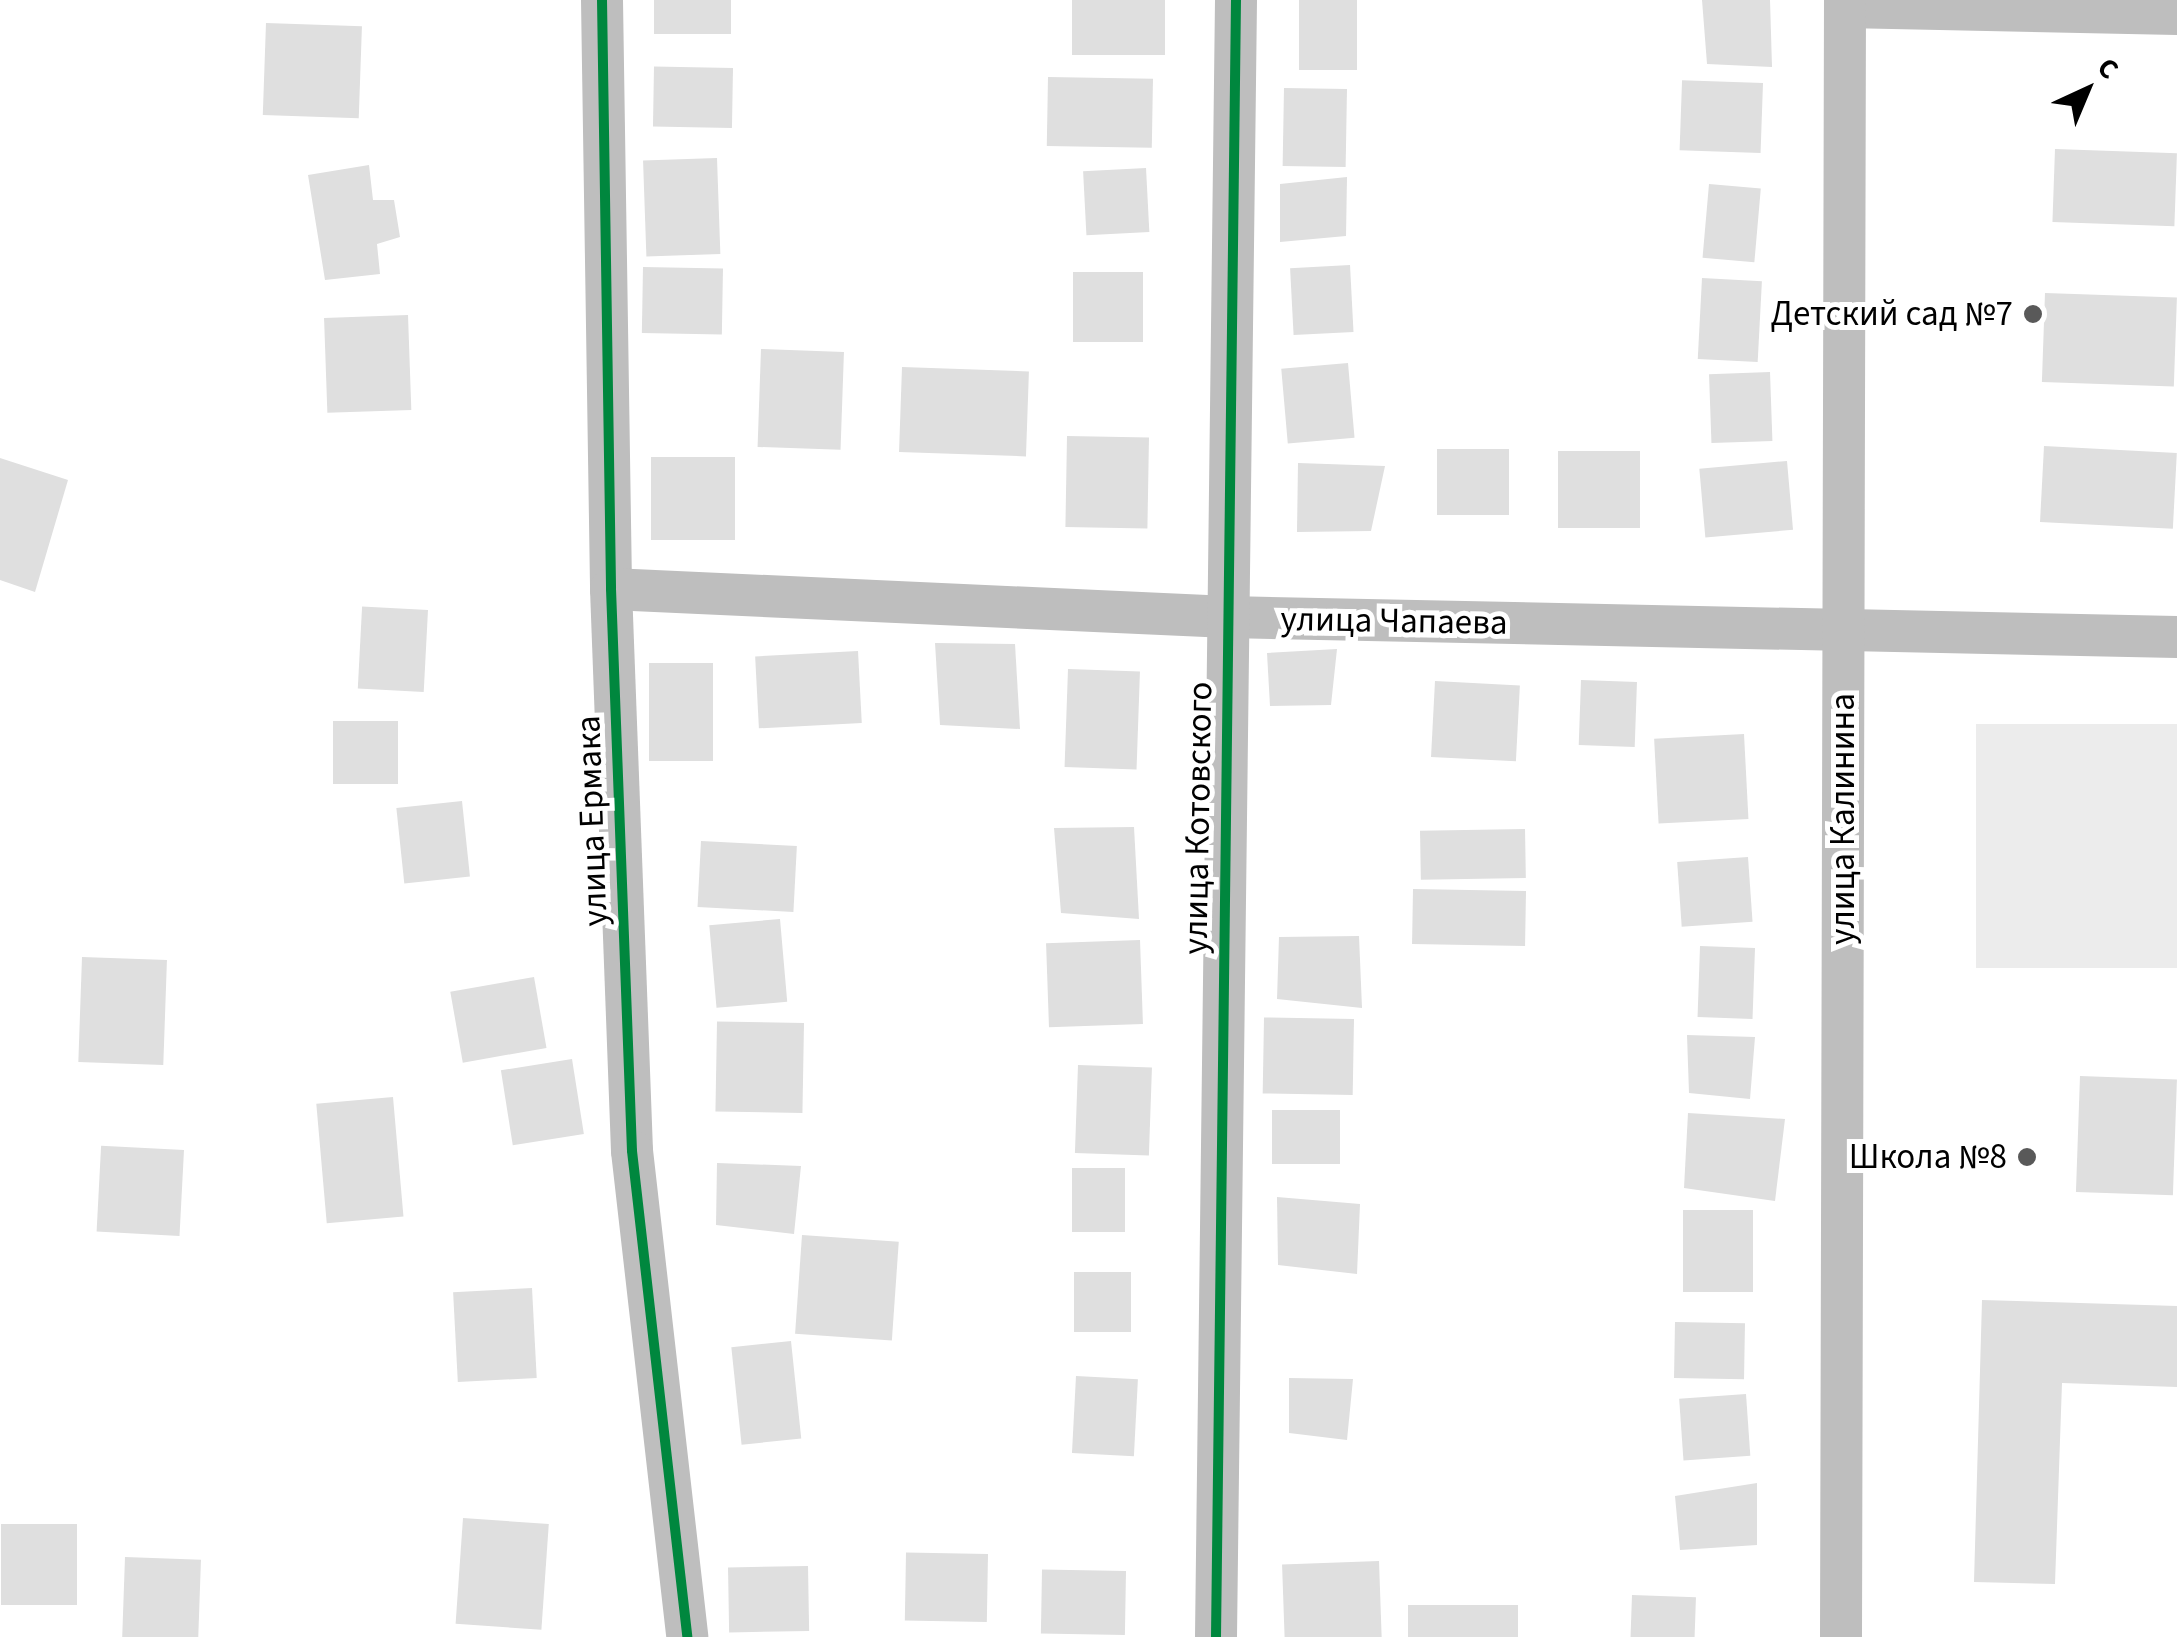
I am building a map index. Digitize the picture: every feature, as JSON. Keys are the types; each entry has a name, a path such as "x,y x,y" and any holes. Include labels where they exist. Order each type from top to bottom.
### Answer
{"street":[{"name":"улица Ермака","path":"602,0 611,590 632,1151 687,1637"},
{"name":"улица Котовского","path":"1216,1637 1236,0"},
{"path":"1844,4 2177,14"},
{"name":"улица Калинина","path":"1841,1637 1844,4"},
{"name":"улица Чапаева","path":"611,590 1228,617 2177,637"}],"shaded area":[{"path":"1976,724 2177,724 2177,968 1976,968"}],"building":[{"path":"654,0 731,0 731,34 654,34"},
{"path":"1072,0 1165,0 1165,55 1072,55"},
{"path":"1299,0 1357,0 1357,70 1299,70"},
{"path":"1702,0 1770,0 1772,67 1707,64"},
{"path":"266,23 362,26 359,118 263,115"},
{"path":"654,67 733,68 732,128 653,127"},
{"path":"1048,77 1153,79 1152,148 1047,146"},
{"path":"1682,80 1763,83 1761,153 1680,150"},
{"path":"1284,88 1347,89 1346,167 1283,166"},
{"path":"2055,149 2177,153 2174,226 2052,222"},
{"path":"717,158 720,254 646,257 643,161"},
{"path":"369,165 373,200 394,200 400,237 377,244 380,274 325,280 308,175"},
{"path":"1146,168 1149,232 1086,235 1083,171"},
{"path":"1347,177 1346,236 1280,242 1280,184"},
{"path":"1709,184 1761,189 1754,262 1703,258"},
{"path":"1350,265 1354,332 1294,335 1290,268"},
{"path":"643,267 723,268 722,334 642,333"},
{"path":"1073,272 1143,272 1143,342 1073,342"},
{"path":"1702,278 1762,281 1758,362 1698,359"},
{"path":"2045,293 2177,298 2174,387 2042,382"},
{"path":"408,315 411,410 327,413 324,318"},
{"path":"761,349 844,352 841,450 758,447"},
{"path":"1348,363 1355,438 1288,444 1281,369"},
{"path":"902,367 1029,371 1026,456 899,452"},
{"path":"1770,372 1772,441 1711,443 1709,374"},
{"path":"1067,436 1149,437 1147,528 1065,527"},
{"path":"2044,446 2177,453 2173,529 2040,522"},
{"path":"1437,449 1509,449 1509,515 1437,515"},
{"path":"1558,451 1640,451 1640,528 1558,528"},
{"path":"651,457 735,457 735,540 651,540"},
{"path":"0,458 68,480 35,592 0,580"},
{"path":"1787,461 1793,530 1705,537 1699,469"},
{"path":"1298,463 1385,466 1371,531 1297,532"},
{"path":"362,607 428,610 424,692 358,688"},
{"path":"935,643 1015,644 1020,729 940,725"},
{"path":"1337,649 1331,705 1270,706 1267,653"},
{"path":"858,651 862,723 759,728 755,656"},
{"path":"649,663 713,663 713,761 649,761"},
{"path":"1068,669 1140,672 1137,769 1065,767"},
{"path":"1581,680 1637,682 1635,747 1579,745"},
{"path":"1435,681 1520,685 1516,761 1431,757"},
{"path":"333,721 398,721 398,784 333,784"},
{"path":"1744,734 1748,819 1659,824 1654,739"},
{"path":"462,801 470,877 404,883 396,808"},
{"path":"1134,827 1139,919 1061,913 1054,828"},
{"path":"1525,829 1526,878 1421,880 1420,831"},
{"path":"701,841 797,846 793,912 698,907"},
{"path":"1748,857 1753,922 1682,927 1677,862"},
{"path":"1413,889 1526,891 1525,946 1412,944"},
{"path":"780,919 787,1002 717,1008 709,925"},
{"path":"1359,936 1362,1008 1277,999 1279,937"},
{"path":"1140,940 1143,1024 1049,1027 1046,943"},
{"path":"1700,946 1755,948 1753,1019 1698,1017"},
{"path":"82,957 167,960 163,1065 78,1062"},
{"path":"534,977 547,1048 463,1063 450,992"},
{"path":"1264,1017 1354,1019 1353,1095 1263,1093"},
{"path":"717,1021 804,1023 802,1113 715,1111"},
{"path":"1687,1035 1755,1037 1750,1099 1689,1093"},
{"path":"572,1059 584,1134 513,1145 501,1070"},
{"path":"1078,1065 1152,1068 1149,1156 1075,1153"},
{"path":"2080,1076 2177,1079 2173,1195 2076,1192"},
{"path":"393,1097 403,1217 327,1223 316,1104"},
{"path":"1272,1110 1340,1110 1340,1164 1272,1164"},
{"path":"1688,1113 1785,1119 1775,1201 1684,1188"},
{"path":"101,1146 184,1150 179,1236 97,1232"},
{"path":"717,1163 801,1166 794,1234 716,1225"},
{"path":"1072,1168 1125,1168 1125,1232 1072,1232"},
{"path":"1277,1197 1360,1204 1357,1274 1278,1265"},
{"path":"1683,1210 1753,1210 1753,1292 1683,1292"},
{"path":"802,1235 899,1242 892,1341 795,1334"},
{"path":"1074,1272 1131,1272 1131,1332 1074,1332"},
{"path":"532,1288 537,1378 458,1382 453,1292"},
{"path":"1982,1300 2177,1306 2177,1387 2062,1383 2055,1584 1974,1582"},
{"path":"1675,1322 1745,1323 1744,1379 1674,1378"},
{"path":"791,1341 801,1438 742,1445 731,1347"},
{"path":"1076,1376 1138,1379 1134,1456 1072,1453"},
{"path":"1289,1378 1353,1379 1347,1440 1289,1433"},
{"path":"1746,1394 1750,1456 1683,1461 1679,1399"},
{"path":"1757,1483 1757,1545 1680,1550 1675,1496"},
{"path":"463,1518 549,1524 541,1630 456,1624"},
{"path":"1,1524 77,1524 77,1605 1,1605"},
{"path":"906,1553 988,1554 987,1622 905,1621"},
{"path":"125,1557 201,1560 198,1637 122,1637"},
{"path":"1379,1561 1382,1637 1285,1637 1282,1564"},
{"path":"808,1566 809,1631 729,1632 728,1567"},
{"path":"1042,1570 1126,1571 1125,1635 1041,1634"},
{"path":"1632,1595 1696,1597 1695,1637 1631,1637"},
{"path":"1408,1605 1518,1605 1518,1637 1408,1637"}],"cycle path":[{"path":"602,0 611,589 632,1151 687,1637"},
{"path":"1216,1637 1236,0"}],"place":[{"name":"Детский сад №7","path":"2033,314"},
{"name":"Школа №8","path":"2027,1157"}]}
